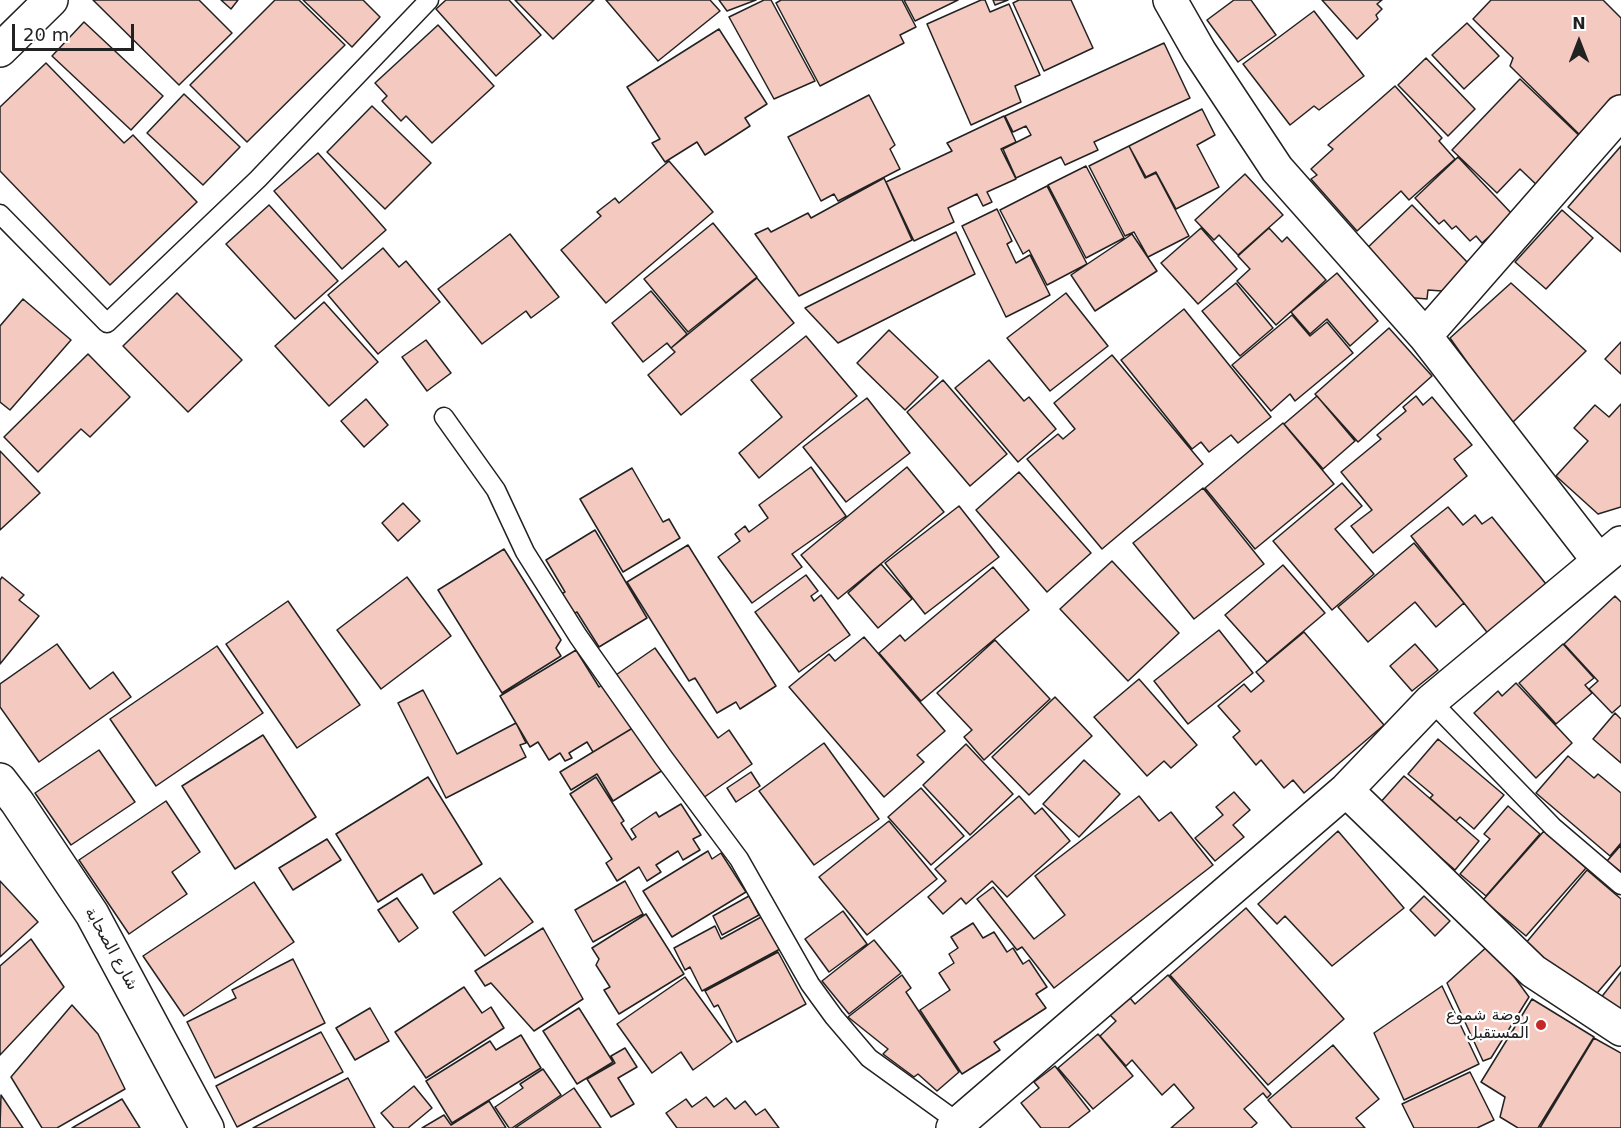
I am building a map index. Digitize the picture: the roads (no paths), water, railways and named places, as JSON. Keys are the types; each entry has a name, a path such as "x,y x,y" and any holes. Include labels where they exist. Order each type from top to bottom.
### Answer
{"street":[{"path":"0,50 51,0"},
{"path":"956,1125 1346,790 1431,701 1610,552 1425,336 1277,169 1199,51 1170,0"},
{"path":"1425,336 1621,112"},
{"path":"1346,790 1533,971 1621,1029"},
{"name":"شارع الصحابة","path":"6,800 92,914 207,1128"}],"lane":[{"path":"0,214 107,323 258,179 429,0"},
{"path":"444,417 496,490 525,552 578,636 663,757 739,859 816,992 869,1058 956,1125"},
{"path":"1431,701 1553,827 1621,885"}],"place":[{"name":"روضة شموع المستقبل","path":"1541,1025"}]}
